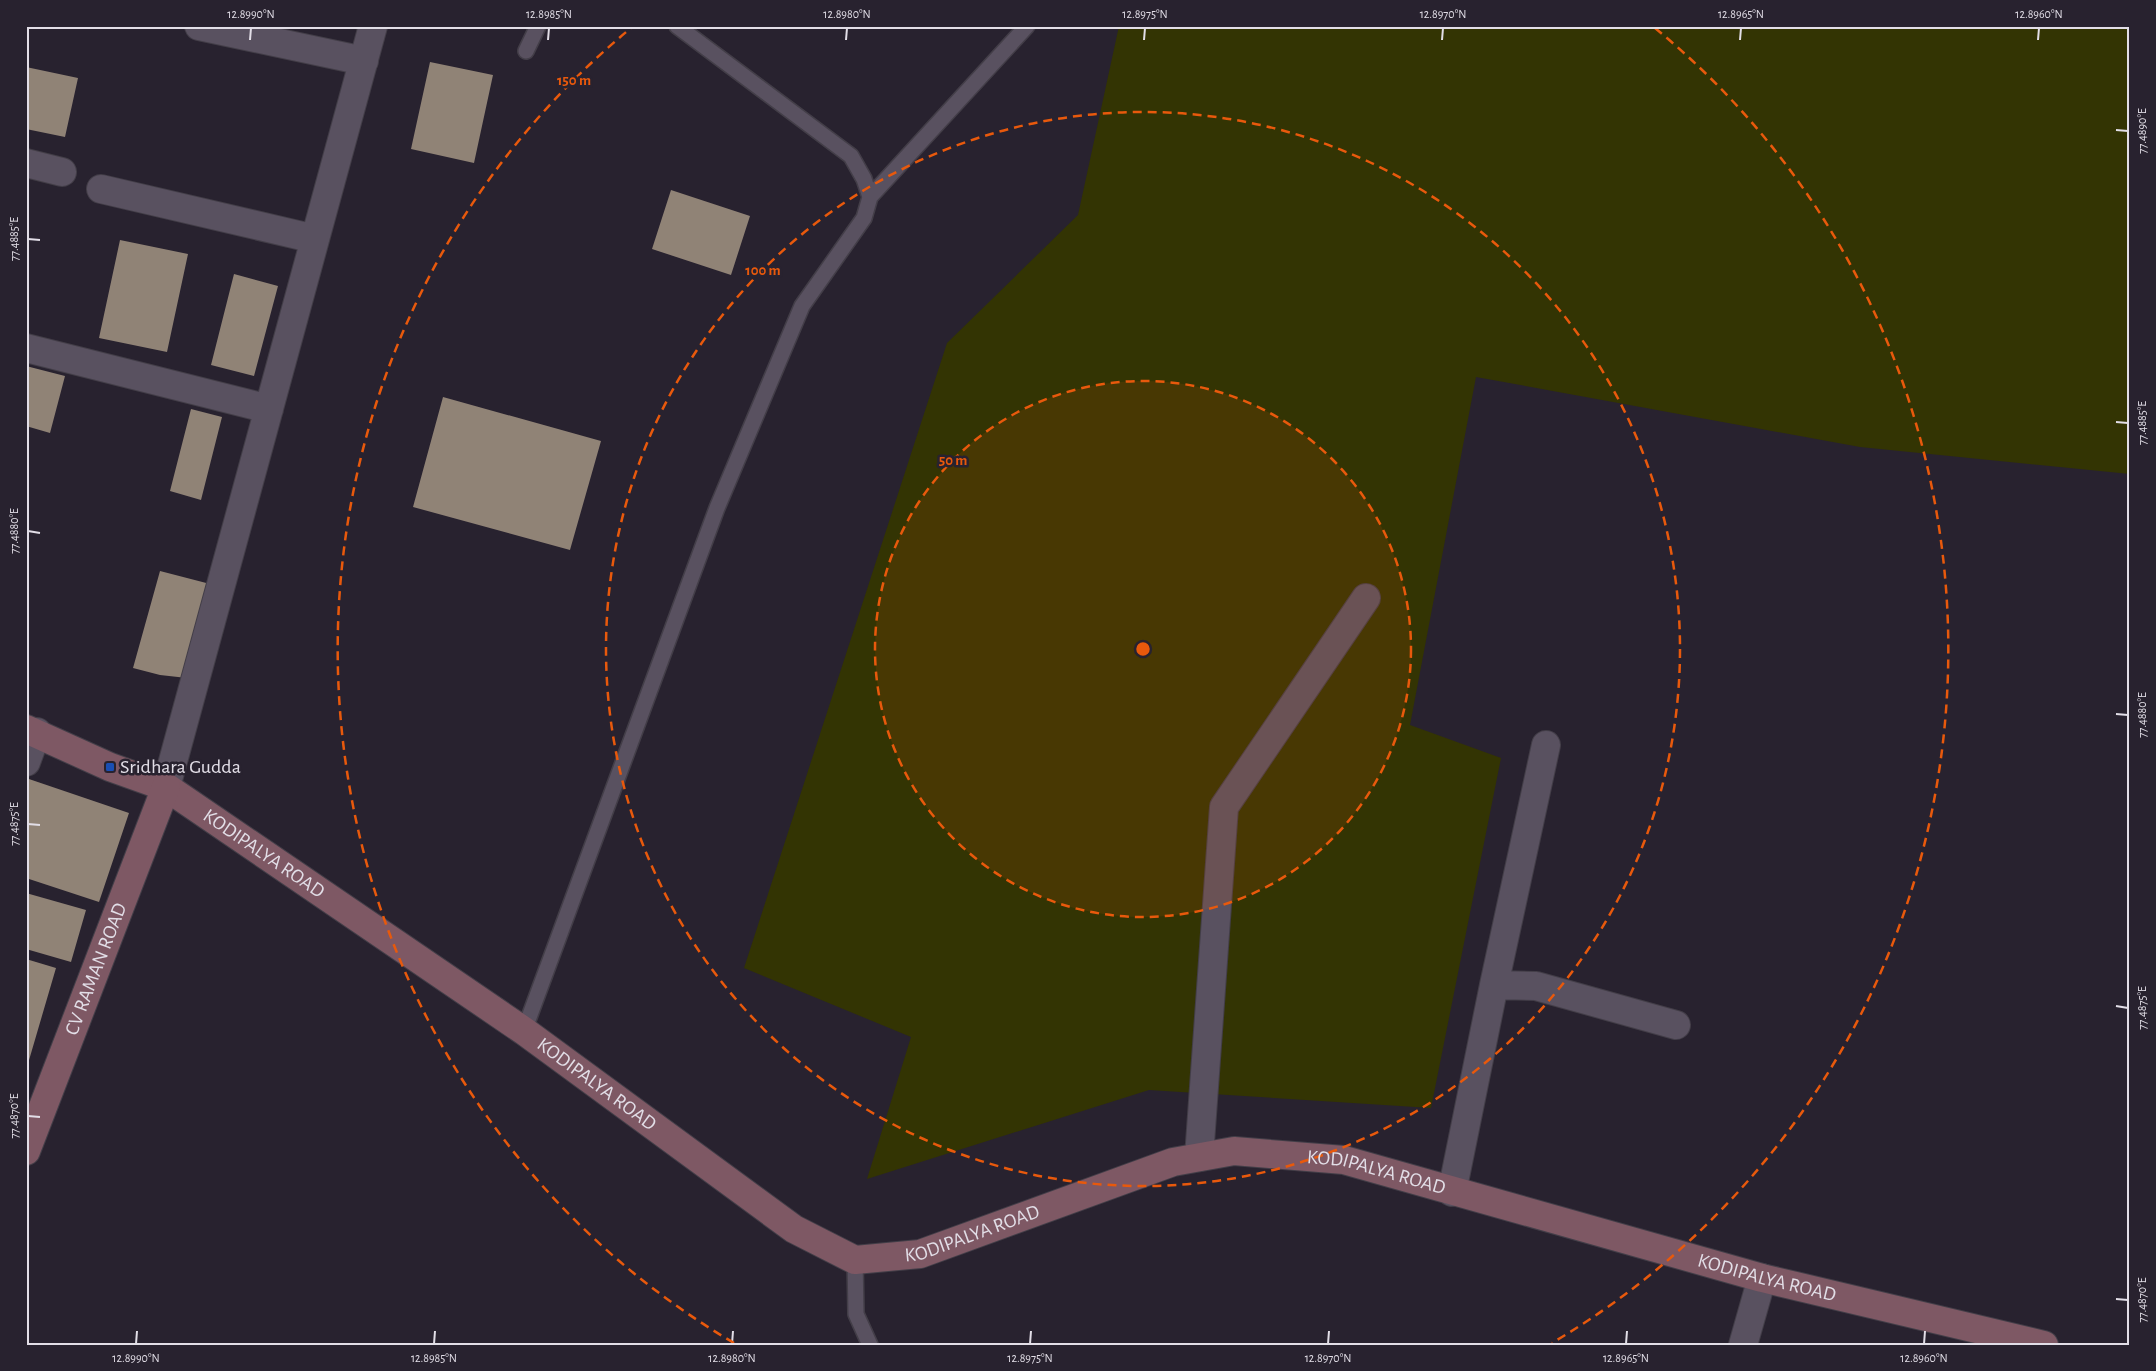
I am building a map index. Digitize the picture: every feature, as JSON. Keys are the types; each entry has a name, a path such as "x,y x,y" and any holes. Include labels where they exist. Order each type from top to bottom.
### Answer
{"main road":[{"name":"KODIPALYA ROAD","path":"31,731 110,767 166,787 524,1031 794,1229 855,1260 920,1254 1173,1162 1234,1151 1344,1160 1762,1278 2044,1345"},
{"name":"CV RAMAN ROAD","path":"26,1151 166,787"}],"street":[{"path":"199,26 364,61"},
{"path":"166,787 373,26"},
{"path":"26,163 62,172"},
{"path":"101,190 315,239"},
{"path":"26,348 269,409"},
{"path":"1199,1157 1224,807 1366,598"},
{"path":"26,762 31,731"},
{"path":"1452,1192 1546,745"},
{"path":"1494,985 1536,986 1676,1025"},
{"path":"1743,1345 1762,1278"}],"lane":[{"path":"526,51 538,26"},
{"path":"677,26 851,156 864,179 870,197"},
{"path":"524,1031 716,508 802,306 864,218 870,197 1027,26"},
{"path":"855,1260 856,1314 870,1345"}],"shaded area":[{"path":"1119,26 2130,26 2130,474 1860,447 1476,377 1410,725 1501,758 1431,1108 1149,1090 867,1179 911,1037 744,968 947,343 1078,215"}],"building":[{"path":"430,62 493,75 474,163 411,149"},
{"path":"26,67 78,78 65,137 26,129"},
{"path":"671,190 750,216 731,275 652,249"},
{"path":"120,240 188,254 167,352 99,338"},
{"path":"234,274 278,286 254,376 211,365"},
{"path":"26,366 65,376 50,433 26,426"},
{"path":"443,397 601,441 570,550 413,507"},
{"path":"191,409 222,417 201,500 170,491"},
{"path":"160,571 214,585 187,678 160,675 133,668"},
{"path":"26,778 129,813 99,902 26,878"},
{"path":"26,893 86,910 71,962 26,949"},
{"path":"26,959 56,968 27,1067 26,1067"}],"place":[{"name":"Sridhara Gudda","path":"110,767"}]}
